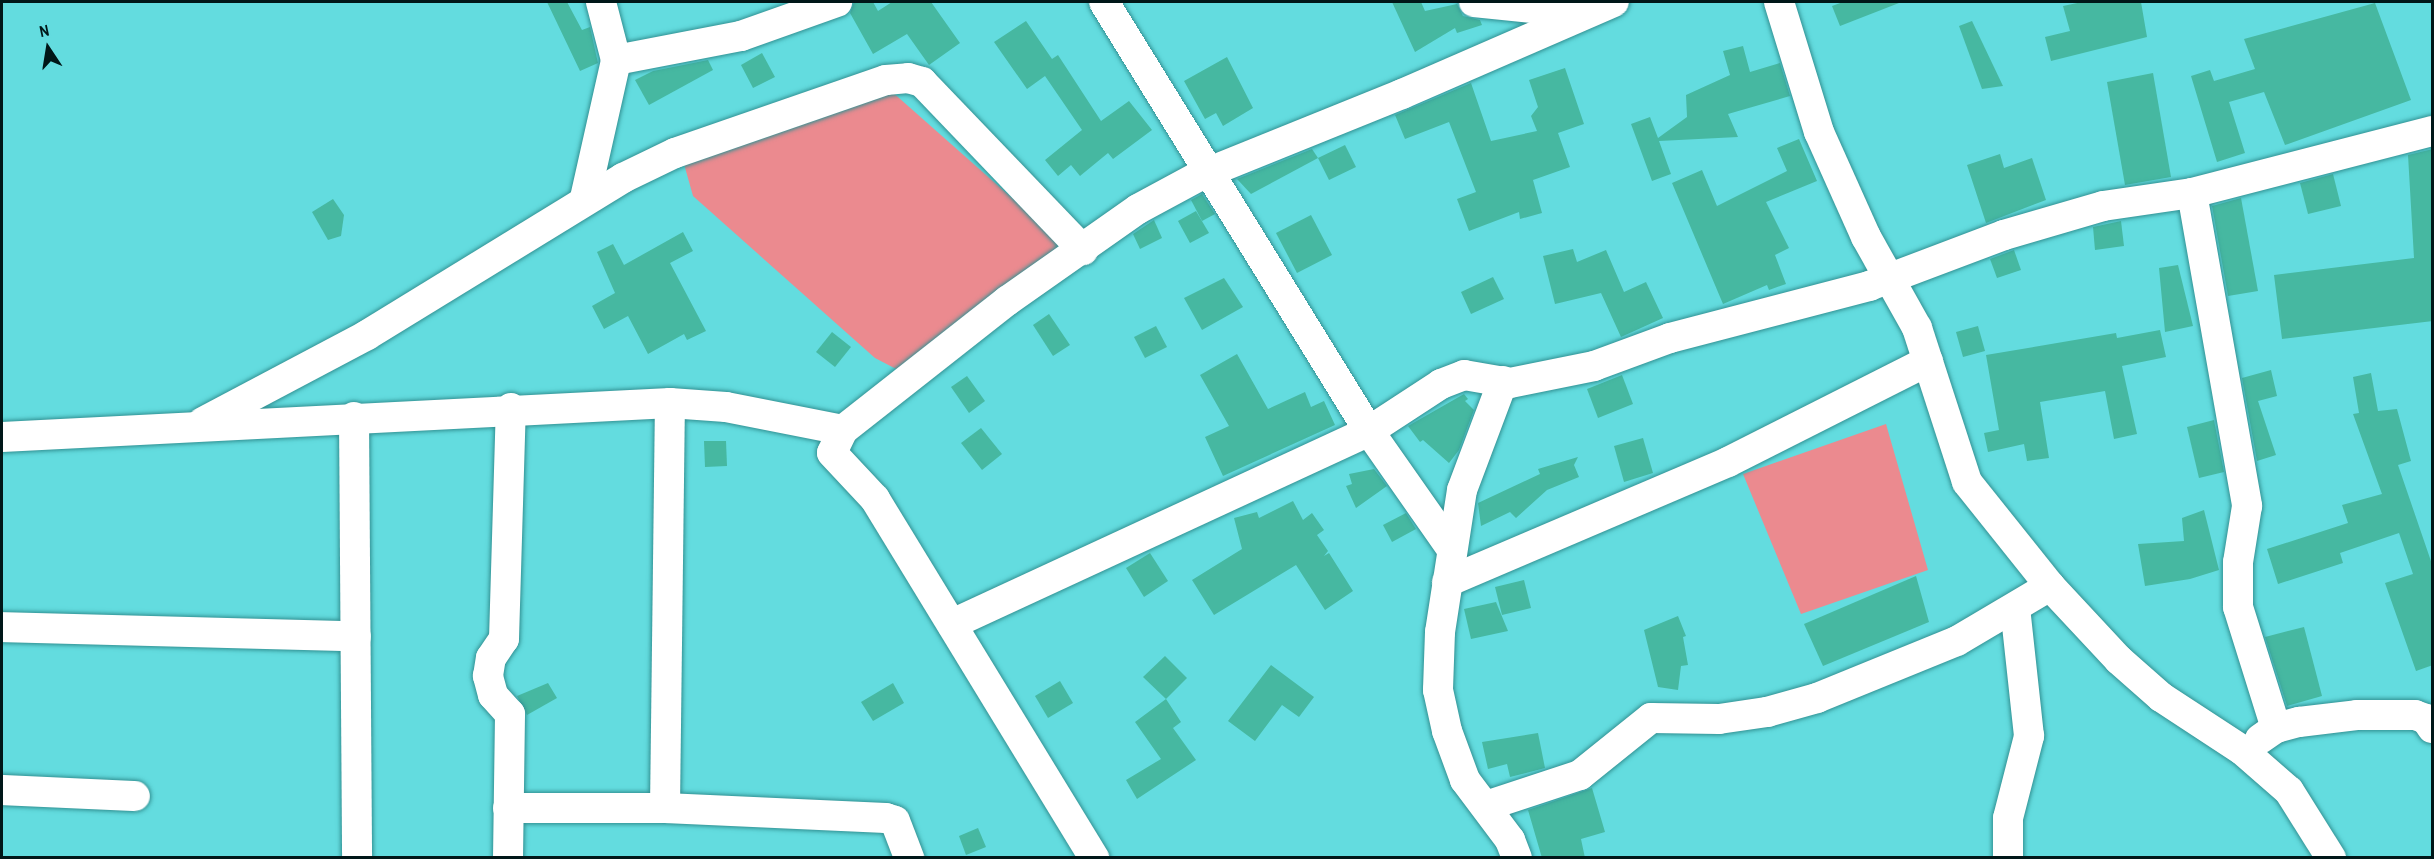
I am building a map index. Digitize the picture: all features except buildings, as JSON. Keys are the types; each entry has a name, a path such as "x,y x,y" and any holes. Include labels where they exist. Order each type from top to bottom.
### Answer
{"street":[{"path":"585,198 616,60 601,2"},
{"path":"616,60 707,45 837,2"},
{"path":"1104,2 1369,431 1451,548"},
{"path":"1474,2 1584,13"},
{"path":"1094,858 875,499 832,453 843,430 1006,302 1083,250 1138,209 1210,172 1402,94 1584,13 1614,2"},
{"path":"1779,2 1820,132 1866,237 1892,278 1917,328 1967,482 2050,586 2120,660 2161,697 2242,750 2289,791 2331,858"},
{"path":"195,426 367,335 585,198 675,153 886,80 908,78 922,82 1083,250"},
{"path":"952,624 1369,431 1441,384 1464,375 1503,381 1594,366 1670,338 1892,278 2004,236 2103,206 2192,193 2433,131"},
{"path":"2192,193 2247,506 2238,562 2238,607 2276,728"},
{"path":"1447,582 1728,462 1928,361"},
{"path":"1503,381 1462,490 1451,548 1438,690 1447,731 1465,780 1486,806 1517,858"},
{"path":"2,436 512,408 670,403 726,407 843,430"},
{"path":"665,808 670,403"},
{"path":"508,858 510,714 493,695 488,676 491,658 504,639 512,408"},
{"path":"354,417 357,858"},
{"path":"1486,806 1580,775 1651,718 1719,719 1767,712 1817,698 1913,661 2015,608 2050,586"},
{"path":"2008,858 2008,818 2029,736 2015,608"},
{"path":"2,627 356,636"},
{"path":"2242,750 2276,728 2357,715 2415,715 2430,722"},
{"path":"2,790 135,796"},
{"path":"508,808 665,808 886,818 895,821 909,858"}],"shaded area":[{"path":"890,90 1063,243 900,371 875,358 693,196 684,164"},
{"path":"1886,424 1928,570 1801,614 1743,474"}]}
